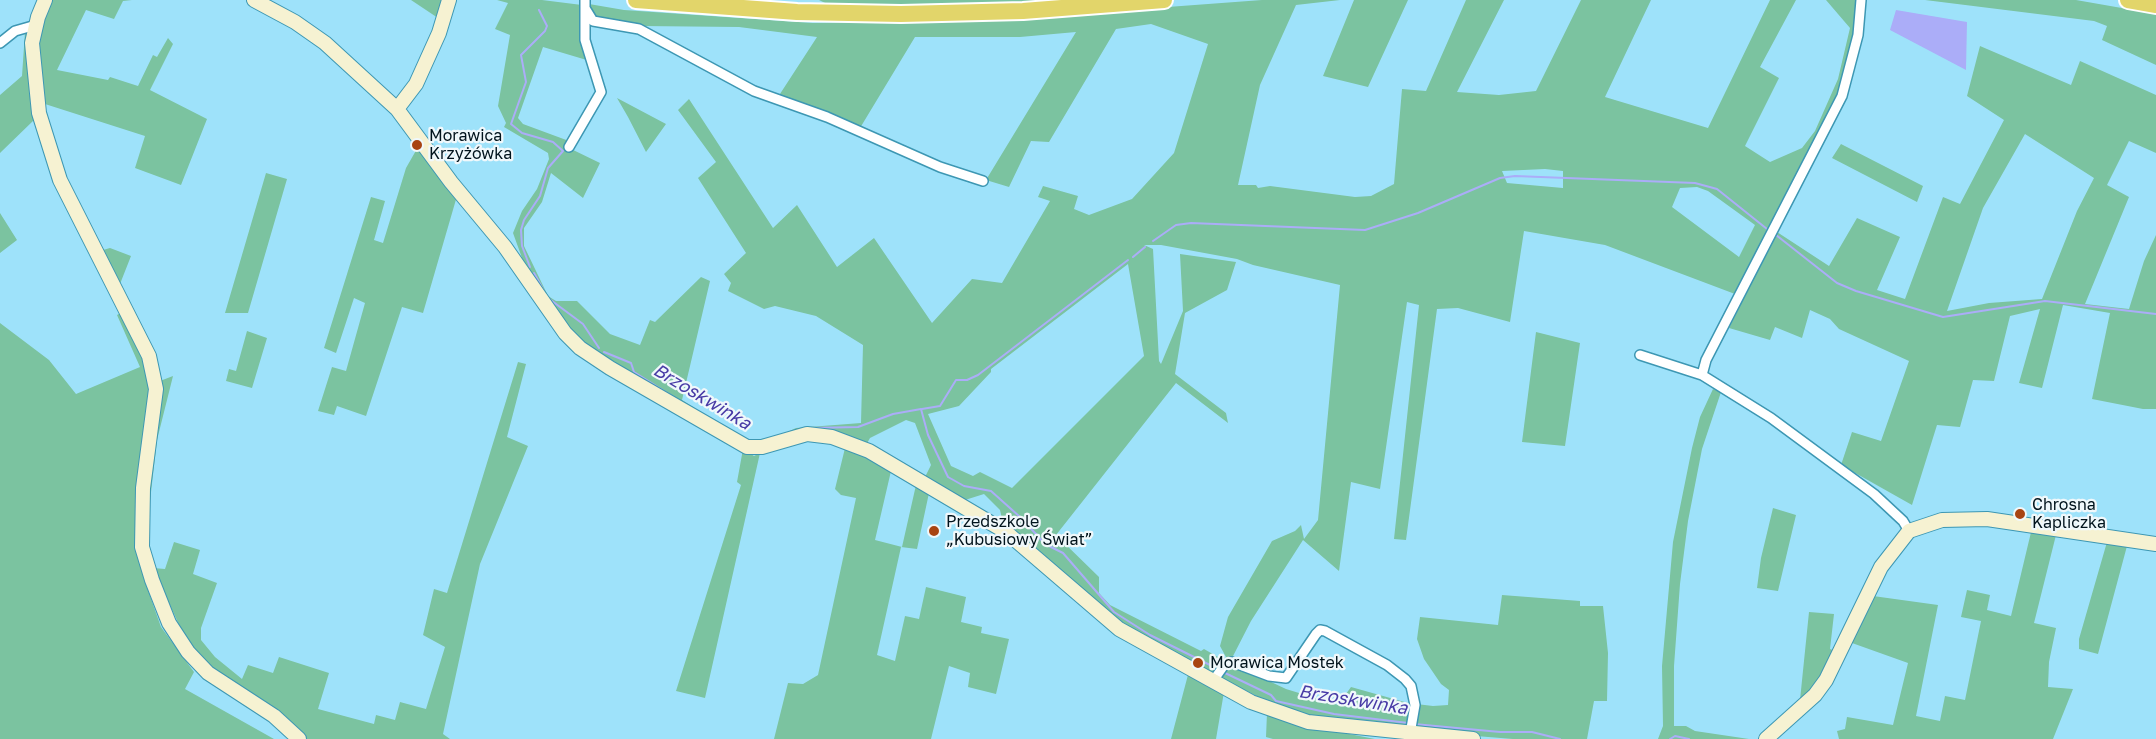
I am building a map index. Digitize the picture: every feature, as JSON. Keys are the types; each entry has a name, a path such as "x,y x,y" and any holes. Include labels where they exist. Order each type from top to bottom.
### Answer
{"highway":[{"path":"636,0 797,12 901,14 1023,11 1164,0"},
{"path":"2128,0 2156,5"}],"street":[{"path":"45,0 36,25 32,56 39,112 60,180 149,356 156,389 143,488 142,547 152,580 169,623 188,652 208,673 274,716 299,739"},
{"path":"254,0 295,22 325,43 397,109 451,182 505,247 552,316 580,348 747,447 762,447 807,434 832,437 869,451 1006,532 1119,629 1218,673 1251,702 1308,722 1412,726 1473,739"},
{"path":"397,109 416,84 439,33 449,0"},
{"path":"1702,375 1706,360 1842,96 1858,35 1862,0"},
{"path":"569,147 601,92 585,40 585,4"},
{"path":"585,4 589,17 600,24 639,29 754,91 827,117 940,166 983,181"},
{"path":"0,43 15,31 36,25"},
{"path":"1640,356 1702,375 1771,418 1874,494 1903,521 1909,531"},
{"path":"1766,739 1815,695 1826,680 1881,567 1909,531 1942,520 1987,519 2156,544"},
{"path":"1218,673 1239,662 1269,676 1286,678 1316,634 1320,630 1325,631 1387,665 1405,679 1411,686 1415,705 1412,726"}],"green space":[{"path":"50,0 132,0 123,1 114,19 86,10 57,70 108,80 110,77 138,86 153,55 157,57 168,38 173,44 150,90 207,119 181,185 135,168 145,136 45,104 37,70 37,53 40,28"},
{"path":"411,0 443,0 438,18"},
{"path":"497,0 542,0 582,5 582,48 590,61 543,47 518,118 523,124 569,141 567,147 600,163 583,198 551,173 542,202 524,228 524,246 548,296 556,301 577,301 610,334 640,345 650,320 655,322 701,277 710,281 682,400 738,436 748,439 747,443 591,350 571,332 526,269 513,233 522,211 537,189 549,159 548,153 504,127 506,123 498,106 510,35 495,29 508,3"},
{"path":"819,0 1090,0 835,8"},
{"path":"1262,0 1340,0 1296,5 1260,85 1238,185 1256,185 1258,188 1270,186 1355,197 1371,196 1394,184 1402,89 1426,91 1466,0 1504,0 1457,92 1499,95 1536,91 1581,0 1651,0 1605,97 1708,128 1770,0 1796,0 1760,67 1779,78 1745,146 1770,162 1802,148 1815,131 1838,79 1850,28 1826,0 1859,0 1856,35 1840,88 1735,294 1605,245 1524,231 1510,322 1458,308 1437,309 1406,540 1394,539 1419,305 1407,302 1380,489 1351,482 1339,571 1303,540 1251,621 1232,658 1226,657 1220,646 1228,617 1272,541 1295,531 1301,525 1304,539 1318,520 1340,285 1253,265 1237,259 1161,245 1144,245 1153,249 1161,364 1183,311 1180,254 1236,262 1227,290 1185,313 1175,374 1226,413 1228,423 1176,383 1056,535 1099,577 1099,593 1110,605 1201,651 1204,649 1218,657 1228,667 1237,666 1286,689 1338,705 1351,687 1408,703 1448,705 1449,690 1441,684 1424,659 1417,639 1420,617 1498,625 1502,595 1580,601 1580,606 1603,606 1608,653 1607,701 1594,701 1587,739 1513,739 1414,731 1318,719 1284,710 1143,638 1100,608 1003,523 1000,510 984,494 965,500 924,479 931,465 915,423 906,420 870,438 865,447 832,435 753,445 753,440 777,437 796,428 861,423 863,345 816,316 775,306 764,309 728,291 731,283 724,274 746,253 698,178 716,162 678,110 689,99 773,228 797,205 837,267 874,238 932,323 972,279 1002,283 1050,201 1038,197 1043,186 1078,196 1074,209 1089,215 1132,199 1174,153 1208,44 1151,24 1116,29 1049,142 1031,141 1009,187 986,180 1076,32 1020,37 915,37 860,128 778,97 817,37 739,27 640,26 592,16 589,4 624,10 813,23 979,21","holes":["1545,169 1563,171 1563,188 1507,183 1502,171","1697,187 1708,191 1755,225 1739,257 1672,207 1680,188","1128,264 1144,356 1012,488 980,472 973,476 951,466 928,414 959,406 991,372 991,369"]},
{"path":"1354,0 1408,0 1368,87 1323,76"},
{"path":"1925,0 2076,0 2156,14 2156,65 2102,40 2107,26 2094,21"},
{"path":"25,32 29,34 29,90 34,120 0,153 0,95 22,76"},
{"path":"1980,46 2071,85 2080,61 2156,95 2156,153 2129,141 2107,185 2129,197 2085,304 2129,309 2144,261 2156,235 2156,409 2143,409 2092,399 2110,313 2063,305 2042,388 2019,383 2040,309 2010,316 1994,381 1973,380 1960,427 1937,425 1912,505 1841,465 1852,432 1881,441 1909,361 1839,329 1830,319 1810,310 1802,338 1775,327 1770,340 1729,328 1777,232 1829,266 1857,218 1900,237 1877,290 1905,299 1943,197 1960,204 2004,120 1967,96","holes":["2025,134 2094,178 2077,211 2042,299 1989,303 1947,311 1983,208"]},
{"path":"617,98 666,124 646,152 628,117"},
{"path":"1841,144 1923,186 1917,202 1832,158"},
{"path":"418,147 457,196 423,313 402,307 366,416 337,406 334,415 318,411 332,367 346,371 365,303 354,298 336,353 324,348 371,197 385,201 374,240 383,243 406,168"},
{"path":"266,173 287,179 248,313 225,313"},
{"path":"0,213 17,240 0,253"},
{"path":"110,248 131,256 120,284 103,250"},
{"path":"124,311 148,363 152,388 136,548 144,579 161,627 194,672 185,689 274,739 0,739 0,323 49,360 76,394 140,367 117,315"},
{"path":"247,331 267,338 252,388 226,381 229,369 236,371"},
{"path":"1536,332 1580,343 1565,446 1522,442"},
{"path":"518,362 526,364 507,437 528,446 480,564 443,734 450,739 304,739 291,722 209,666 198,655 181,629 153,568 165,569 174,542 200,550 193,574 217,583 201,628 201,640 215,657 242,679 248,665 273,673 279,657 329,673 318,709 374,724 376,715 395,720 400,702 426,709 445,647 423,635 434,589 447,593"},
{"path":"173,376 157,440 150,501 149,549 148,500 160,381"},
{"path":"1713,389 1721,392 1702,449 1688,521 1680,584 1674,666 1674,726 1686,726 1695,731 1749,739 1658,739 1663,726 1662,666 1673,542 1700,417"},
{"path":"846,444 891,471 875,540 902,547 916,485 929,493 917,549 901,547 877,655 895,661 905,616 919,619 926,587 966,597 961,622 982,627 981,633 1009,639 996,694 968,687 970,673 949,666 931,739 774,739 788,683 803,684 818,675 856,498 841,495 835,489"},
{"path":"743,449 754,456 760,453 705,698 676,691 741,485 737,482"},
{"path":"1773,508 1796,515 1778,591 1757,588 1761,558"},
{"path":"2032,528 2056,535 2034,623 2056,628 2049,662 2048,687 2073,689 2053,739 1839,739 1837,731 1845,729 1847,717 1893,725 1908,663 1852,643 1873,596 1938,605 1916,716 1940,721 1945,696 1965,700 1981,621 1961,617 1967,590 1990,595 1987,610 2011,616"},
{"path":"2107,542 2127,546 2098,654 2079,649 2079,639"},
{"path":"1809,612 1834,614 1830,649 1835,651 1821,678 1800,700"},
{"path":"1189,671 1224,692 1216,739 1171,739"},
{"path":"1267,713 1313,727 1375,739 1273,739 1266,737"}],"water":[{"path":"1896,10 1967,22 1966,70 1890,30"}],"waterway":[{"name":"Brzoskwinka","path":"530,267 522,246 521,230 524,220 540,196 548,168 563,151 553,142 522,133 511,124 526,82 521,55 545,31 547,26 539,10"},
{"path":"1153,241 1176,225 1191,223 1365,230 1418,213 1500,178 1515,176 1695,183 1717,189 1767,229"},
{"path":"1776,235 1837,283 1856,291 1943,317 2045,301 2156,314"},
{"path":"1133,257 1145,247"},
{"path":"922,409 940,406 956,380 967,380 978,375 1128,260"},
{"name":"Brzoskwinka","path":"534,273 544,291"},
{"name":"Brzoskwinka","path":"548,298 583,324 599,348"},
{"name":"Brzoskwinka","path":"604,352 631,363 634,372 680,401"},
{"name":"Brzoskwinka","path":"810,428 858,427 893,414 921,409 928,435 948,477 964,486 991,491 1020,517"},
{"name":"Brzoskwinka","path":"1024,521 1045,544 1063,553 1114,612 1150,635 1218,669"},
{"name":"Brzoskwinka","path":"1223,672 1271,695 1276,701 1334,714 1408,723"},
{"name":"Brzoskwinka","path":"1414,724 1500,732 1532,732 1560,739"},
{"name":"Brzoskwinka","path":"1670,739 1675,736 1689,739"}],"place":[{"name":"Morawica Krzyżówka","path":"417,145"},
{"name":"Chrosna Kapliczka","path":"2020,514"},
{"name":"Przedszkole „Kubusiowy Świat”","path":"934,531"},
{"name":"Morawica Mostek","path":"1198,663"}]}
